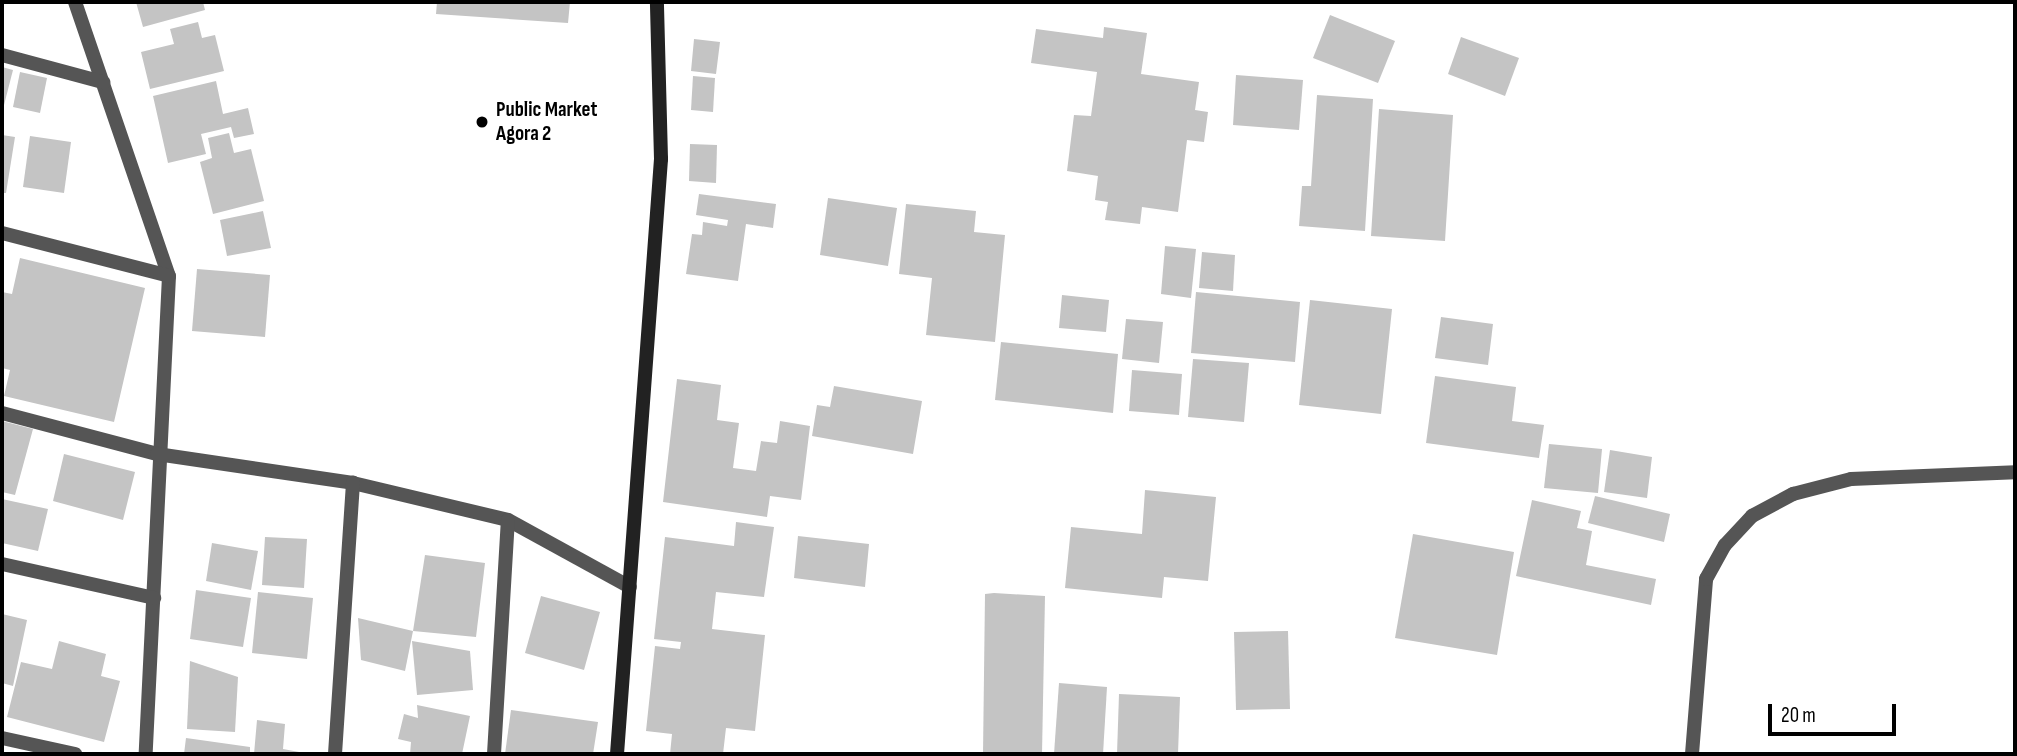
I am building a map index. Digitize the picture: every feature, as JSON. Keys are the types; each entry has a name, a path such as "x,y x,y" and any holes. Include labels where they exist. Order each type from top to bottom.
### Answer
{"main road":[{"path":"617,754 661,159 657,2"}],"street":[{"path":"75,2 169,276 158,454 146,754"},
{"path":"2,55 103,82"},
{"path":"2,233 169,276"},
{"path":"2,412 158,454 353,483 508,520 630,587"},
{"path":"1692,754 1706,579 1725,545 1752,516 1793,494 1851,479 2015,472"},
{"path":"335,754 353,483"},
{"path":"494,754 508,520"},
{"path":"2,564 154,597"},
{"path":"2,738 75,754"}],"building":[{"path":"136,2 203,2 205,10 143,27"},
{"path":"437,2 570,2 568,23 436,14"},
{"path":"1330,15 1395,41 1378,83 1313,58"},
{"path":"198,22 202,38 215,35 224,71 150,89 141,52 174,44 170,29"},
{"path":"1104,27 1147,33 1141,74 1199,82 1195,110 1208,112 1204,142 1187,140 1178,212 1142,207 1140,224 1105,220 1108,202 1095,200 1098,176 1067,171 1074,115 1091,116 1097,72 1031,63 1036,29 1103,38"},
{"path":"1461,37 1519,58 1505,96 1448,74"},
{"path":"694,39 720,42 716,74 691,71"},
{"path":"2,67 13,70 3,109 2,109"},
{"path":"20,72 47,78 40,113 13,107"},
{"path":"1236,75 1303,80 1299,130 1233,125"},
{"path":"693,76 715,78 713,112 691,110"},
{"path":"216,81 223,114 248,108 254,134 234,138 231,127 201,134 206,154 168,163 153,96"},
{"path":"1317,95 1373,99 1365,231 1299,226 1302,186 1311,186"},
{"path":"1379,109 1453,115 1445,241 1371,236"},
{"path":"229,133 234,153 251,149 264,201 213,214 200,162 212,158 208,138"},
{"path":"2,135 15,137 6,193 2,193"},
{"path":"30,136 71,142 64,193 23,187"},
{"path":"690,144 717,145 716,183 689,181"},
{"path":"699,194 776,204 773,228 746,224 738,281 686,274 692,234 702,235 703,222 727,226 728,220 696,215"},
{"path":"828,198 897,208 888,266 820,255"},
{"path":"906,204 976,211 974,232 1005,235 995,342 926,335 932,278 899,274"},
{"path":"263,211 271,248 227,256 220,220"},
{"path":"1165,246 1196,249 1191,298 1161,294"},
{"path":"1202,252 1235,255 1233,291 1199,288"},
{"path":"20,258 145,288 114,422 4,396 10,370 2,368 2,292 12,294"},
{"path":"197,269 270,275 265,337 192,331"},
{"path":"1196,292 1300,302 1295,362 1191,353"},
{"path":"1062,295 1109,300 1106,332 1059,328"},
{"path":"1310,300 1392,309 1381,414 1299,405"},
{"path":"1441,317 1493,324 1488,365 1435,358"},
{"path":"1126,319 1163,322 1159,363 1122,359"},
{"path":"1001,342 1118,354 1113,413 995,400"},
{"path":"1193,359 1249,363 1244,422 1188,417"},
{"path":"1132,370 1182,374 1179,415 1129,411"},
{"path":"1435,376 1516,387 1512,421 1544,425 1539,458 1426,443"},
{"path":"677,379 721,385 717,420 739,423 733,468 756,471 761,441 777,443 780,421 810,426 801,500 770,496 767,517 663,502"},
{"path":"834,386 922,401 913,454 812,436 817,405 830,407"},
{"path":"2,421 33,429 15,495 2,492"},
{"path":"1549,444 1602,449 1598,493 1544,488"},
{"path":"1610,450 1652,457 1647,498 1604,492"},
{"path":"64,454 135,472 123,520 53,501"},
{"path":"1145,490 1216,497 1208,581 1164,577 1162,598 1065,588 1071,527 1142,534"},
{"path":"1595,496 1670,514 1664,542 1588,523"},
{"path":"2,499 48,509 38,551 2,543"},
{"path":"1532,500 1581,511 1577,528 1592,531 1586,565 1656,579 1651,605 1516,576"},
{"path":"736,522 774,527 764,597 716,592 712,629 765,635 755,731 726,728 723,754 670,754 672,734 646,731 655,646 680,649 681,642 654,639 665,537 734,546"},
{"path":"1413,534 1514,552 1497,655 1395,638"},
{"path":"798,536 869,544 865,587 794,578"},
{"path":"265,537 307,539 304,588 262,585"},
{"path":"212,543 258,551 251,590 206,581"},
{"path":"425,555 485,563 476,637 413,631"},
{"path":"196,590 251,598 243,647 190,639"},
{"path":"258,592 313,598 307,659 252,653"},
{"path":"985,594 1045,596 1042,754 983,754"},
{"path":"541,596 600,612 584,670 525,653"},
{"path":"2,614 27,620 13,686 2,683"},
{"path":"358,618 413,631 405,671 361,660"},
{"path":"1288,631 1290,709 1236,710 1234,632"},
{"path":"59,641 106,654 101,676 120,681 104,742 7,717 21,662 52,669"},
{"path":"412,641 470,651 473,690 417,695"},
{"path":"190,661 238,677 235,732 187,729"},
{"path":"1059,683 1107,687 1103,754 1054,754"},
{"path":"1119,694 1180,697 1178,754 1117,754"},
{"path":"417,705 470,716 462,754 410,754 411,742 398,739 404,714 418,718"},
{"path":"511,710 598,722 593,754 505,754"},
{"path":"257,720 285,724 283,749 310,754 254,754"},
{"path":"186,738 250,747 250,754 184,754"}],"place":[{"name":"Public Market Agora 2","path":"482,122"}]}
